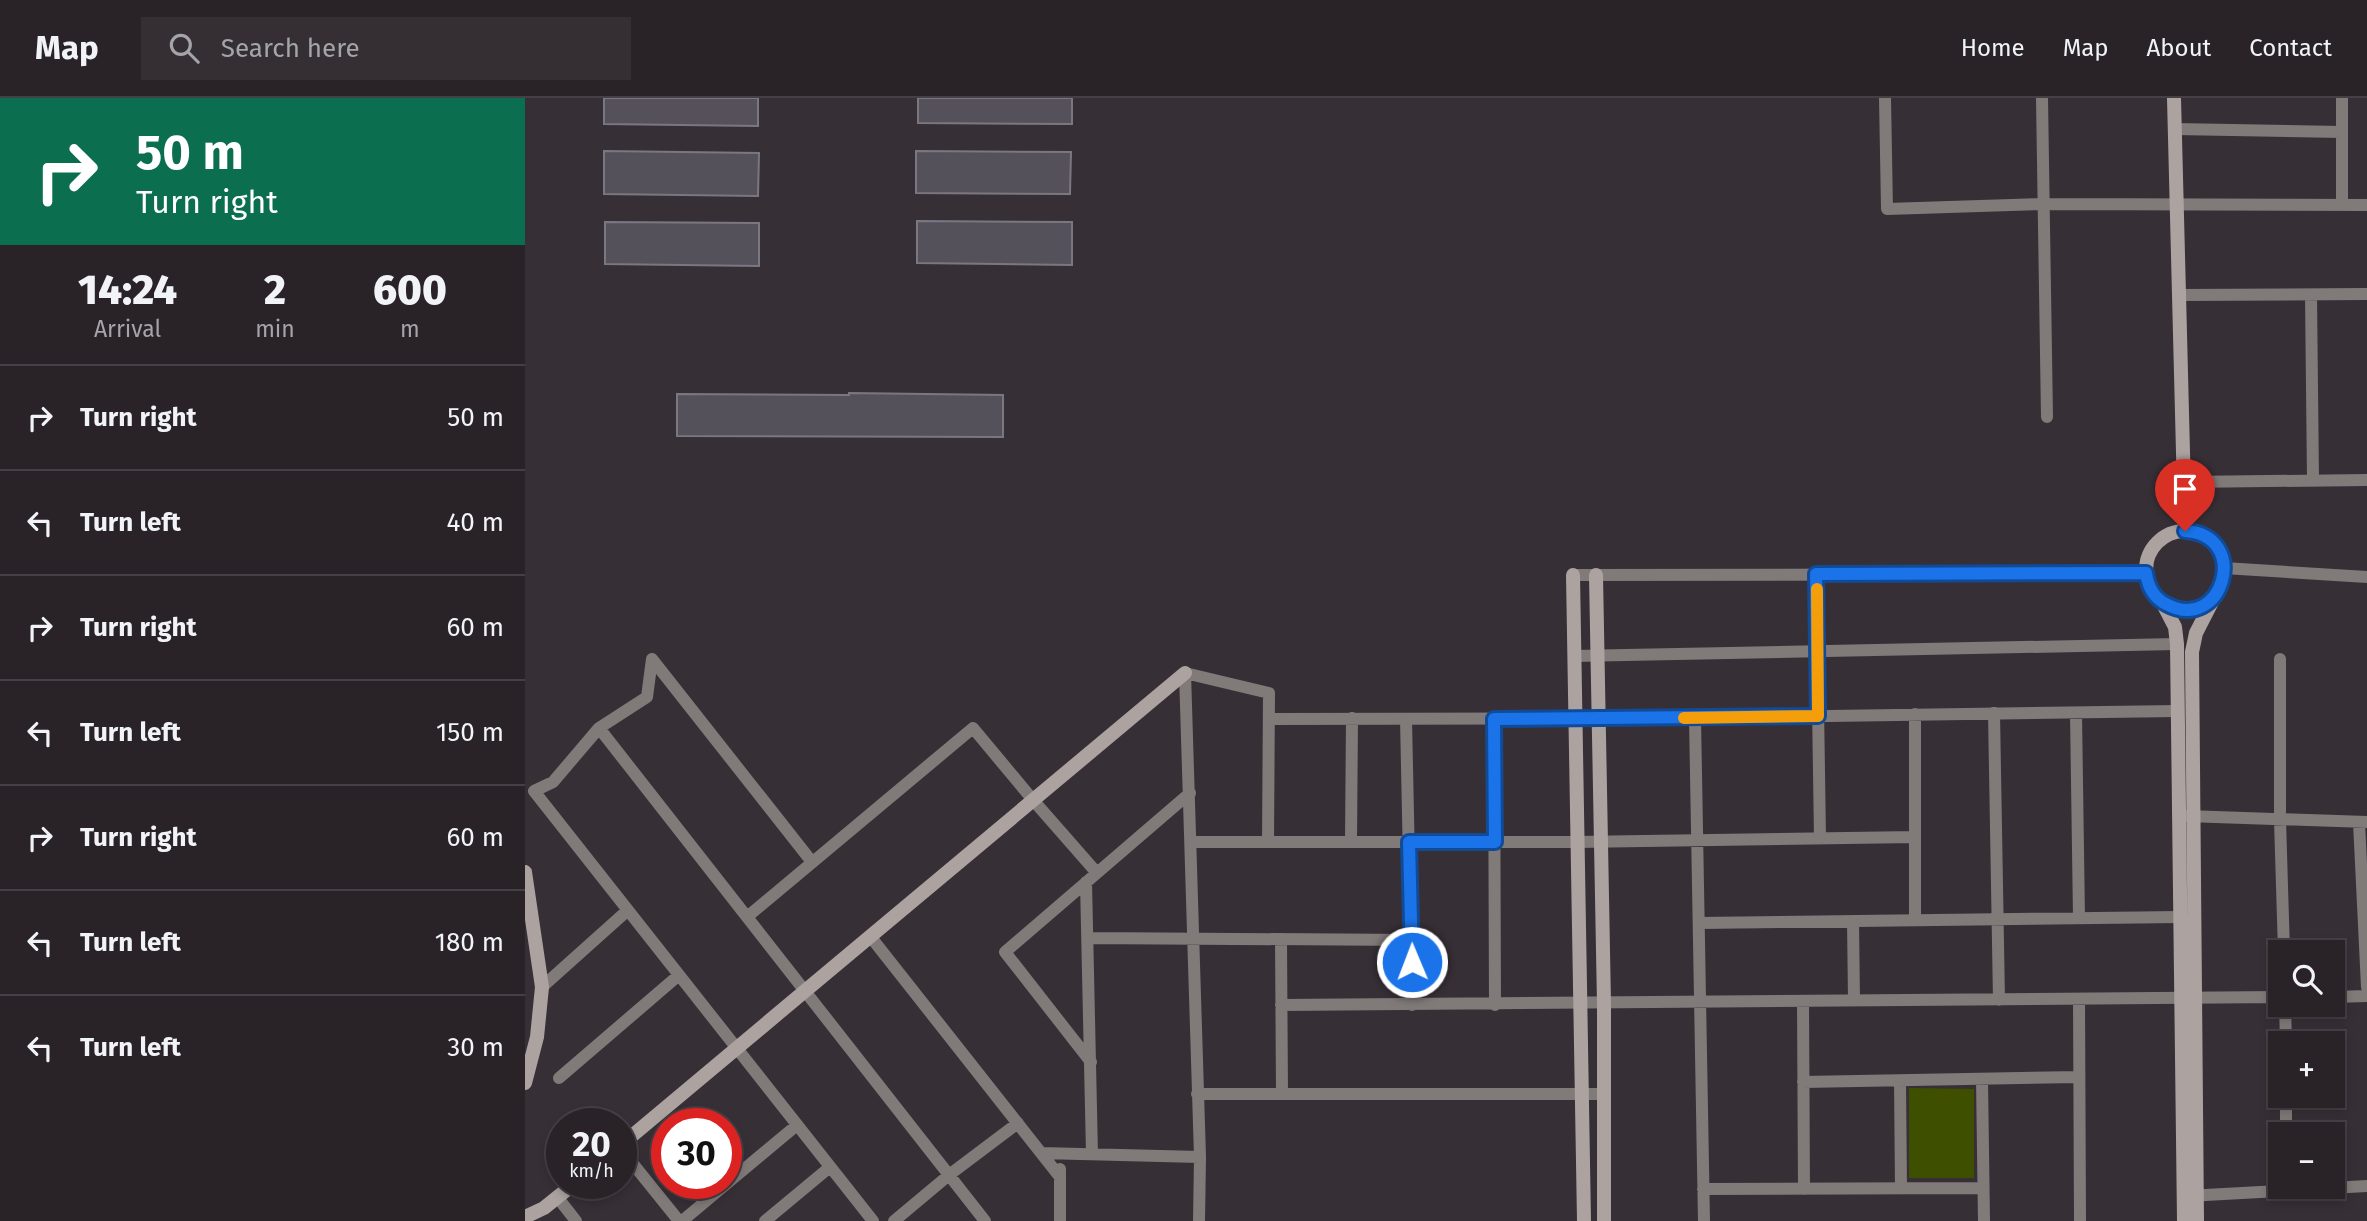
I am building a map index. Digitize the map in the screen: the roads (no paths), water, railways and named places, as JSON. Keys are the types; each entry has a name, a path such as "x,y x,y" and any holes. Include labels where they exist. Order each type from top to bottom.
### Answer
{"street":[{"path":"1885,98 1887,209 2043,204 2367,205"},
{"path":"2042,98 2047,417"},
{"path":"2174,98 2185,531"},
{"path":"2342,98 2342,205"},
{"path":"2175,130 2342,132"},
{"path":"2179,295 2367,294"},
{"path":"2311,295 2313,480"},
{"path":"2185,482 2367,480"},
{"path":"2184,1221 2190,1196 2188,998 2194,817 2192,652 2196,633 2223,581 2224,569 2216,545 2200,534 2185,531 2172,533 2157,543 2147,559 2146,573 2150,587 2162,602 2175,627 2177,644 2180,916 2188,998"},
{"path":"2224,569 2367,577"},
{"path":"1584,1221 1573,575 2146,573"},
{"path":"1816,574 1820,838"},
{"path":"1596,575 1605,1004 1604,1221"},
{"path":"2162,602 2170,607 2188,610 2214,598"},
{"path":"1574,656 2177,644"},
{"path":"812,862 652,659 647,697 599,728 553,782 534,791 873,1221"},
{"path":"2280,659 2284,940"},
{"path":"1185,673 1269,693 1268,842"},
{"path":"1185,673 1200,1157 1199,1221"},
{"path":"637,1133 1185,673"},
{"path":"1269,719 1695,718 2177,711"},
{"path":"1994,713 1999,999"},
{"path":"2076,713 2079,918"},
{"path":"1915,714 1916,920"},
{"path":"1351,842 1352,718"},
{"path":"1695,718 1704,1221"},
{"path":"1406,719 1412,1005"},
{"path":"1494,719 1495,1005"},
{"path":"599,728 985,1221"},
{"path":"747,917 973,728 1097,873"},
{"path":"1091,1062 1005,952 1190,793"},
{"path":"2178,816 2363,822 2367,987"},
{"path":"1191,842 1576,842 1915,837"},
{"path":"525,872 542,987 537,1037 525,1083"},
{"path":"1086,882 1092,1154"},
{"path":"542,987 628,910"},
{"path":"1699,923 2180,916"},
{"path":"1853,921 1854,1000"},
{"path":"870,936 1060,1177"},
{"path":"1088,938 1412,940"},
{"path":"1281,939 1282,1094"},
{"path":"559,1078 679,975"},
{"path":"2345,997 2367,996"},
{"path":"1282,1005 2268,997"},
{"path":"2079,999 2080,1221"},
{"path":"1803,1002 1804,1189"},
{"path":"1804,1083 2079,1077"},
{"path":"1982,1079 1984,1221"},
{"path":"1900,1081 1901,1188"},
{"path":"1197,1094 1604,1094"},
{"path":"894,1221 1018,1123"},
{"path":"637,1167 681,1221 797,1125"},
{"path":"1041,1153 1200,1157"},
{"path":"1060,1154 1060,1221"},
{"path":"765,1221 830,1167"},
{"path":"2345,1187 2367,1186"},
{"path":"1703,1189 1983,1188"},
{"path":"2190,1196 2268,1190"},
{"path":"2190,1196 2197,1221"},
{"path":"525,1217 534,1215 557,1199"},
{"path":"559,1199 576,1221"}]}
